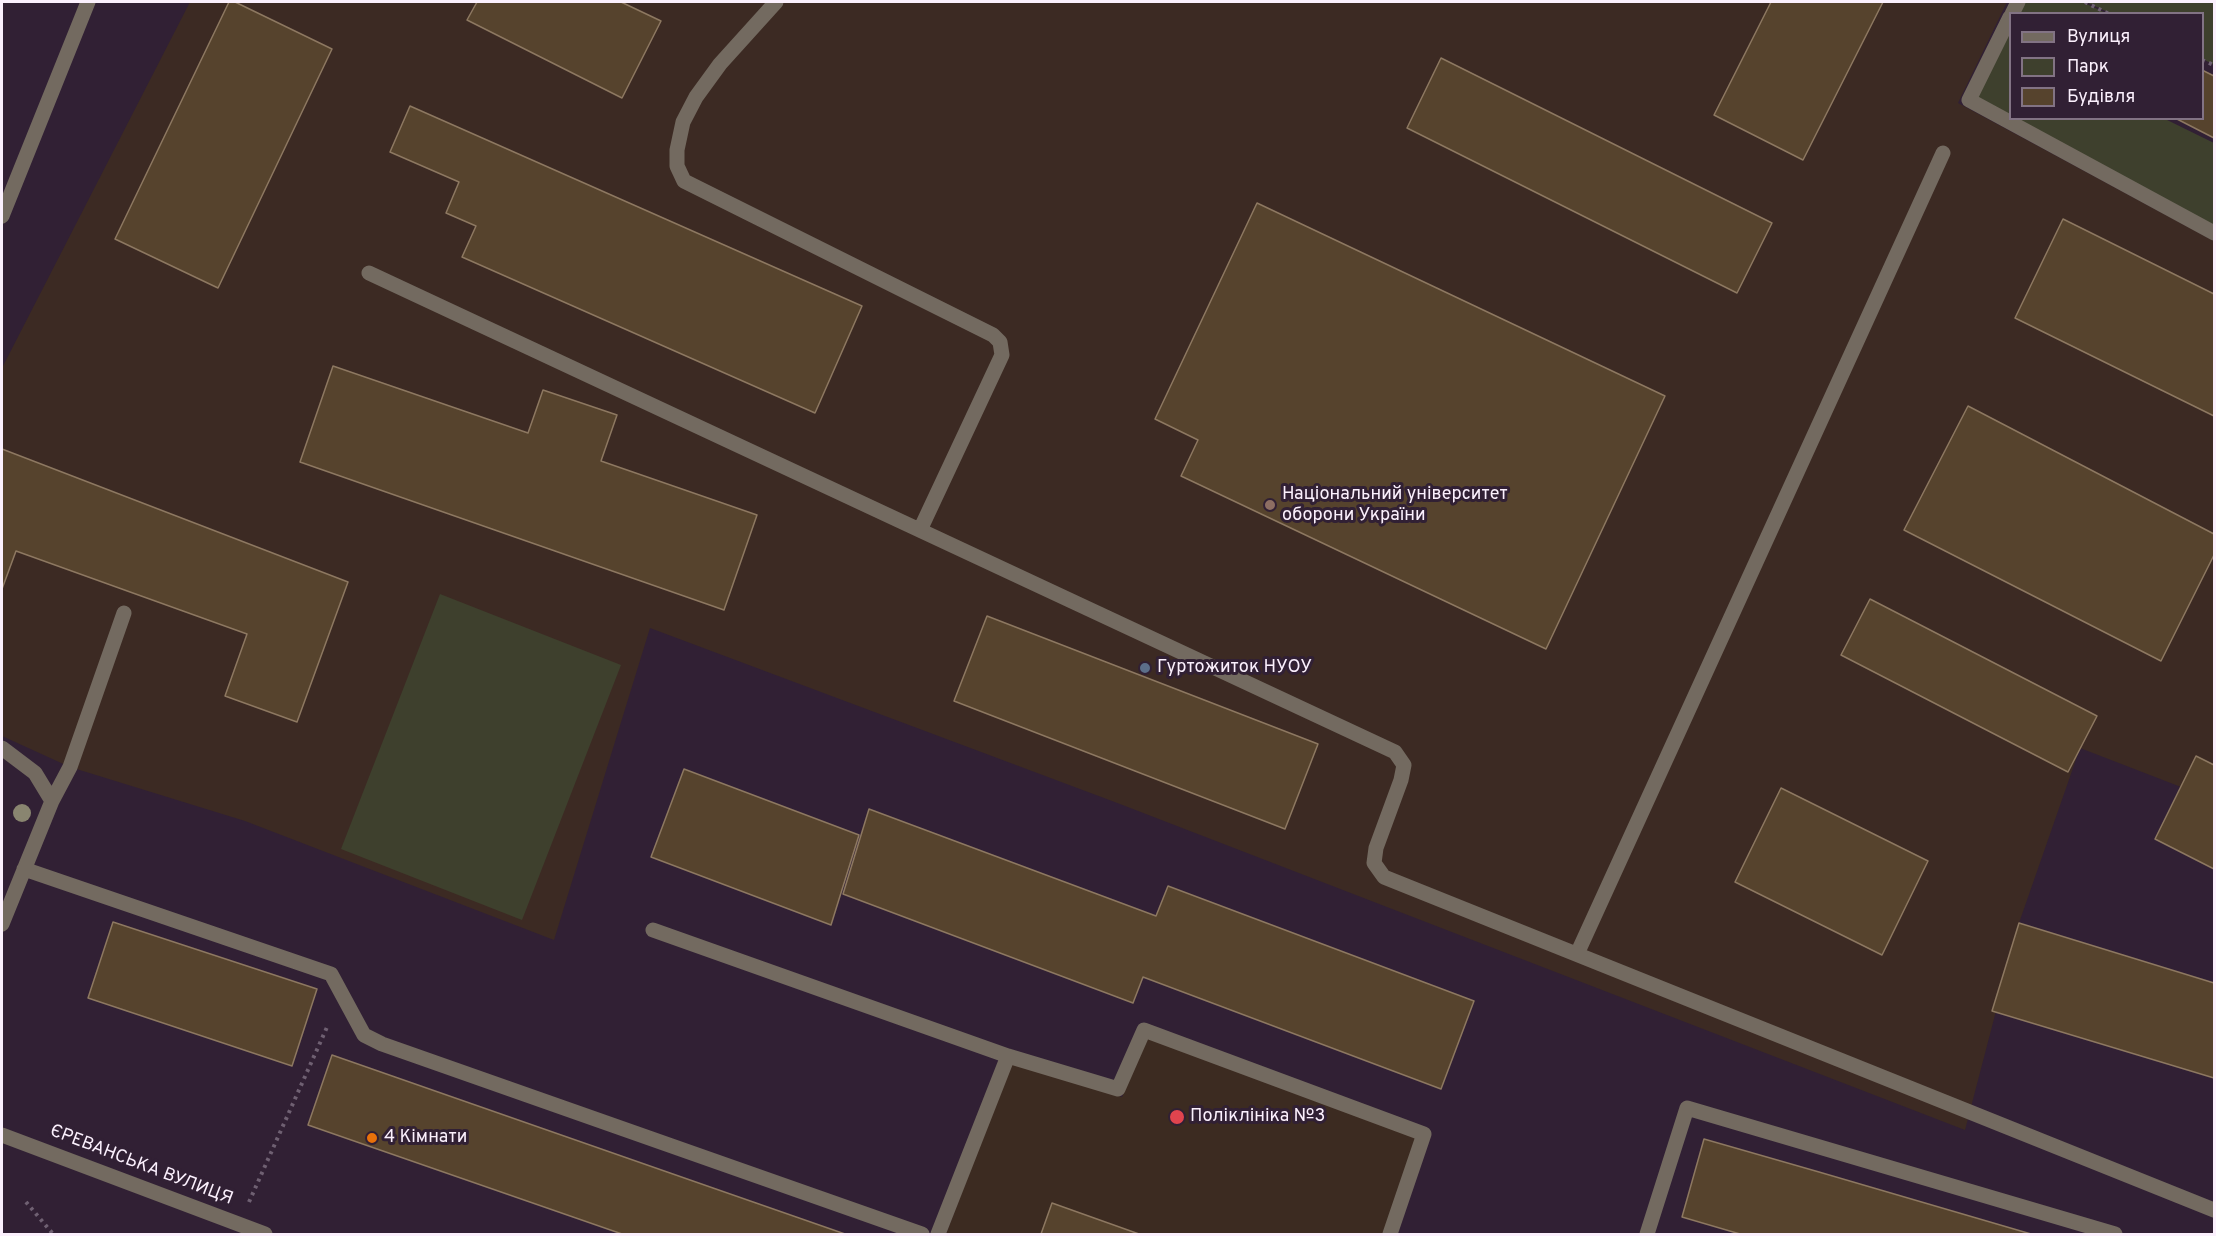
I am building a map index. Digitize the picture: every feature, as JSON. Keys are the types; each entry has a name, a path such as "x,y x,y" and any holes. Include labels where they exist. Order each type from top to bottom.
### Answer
{"street":[{"path":"2,216 88,2"},
{"path":"777,2 720,64 696,97 683,122 676,166 684,181 993,335 1000,342 1002,354 920,530"},
{"path":"2009,19 1969,99 2214,232"},
{"path":"1577,954 1943,153"},
{"path":"369,273 1395,752 1404,765 1401,780 1376,848 1374,863 1384,877 2214,1210"},
{"path":"2,924 52,801 70,768 124,613"},
{"path":"2,748 35,773 52,801"},
{"path":"24,869 331,974 364,1035 382,1044 922,1234"},
{"path":"653,930 1008,1056 1118,1089 1144,1030 1424,1134 1390,1234"},
{"path":"938,1234 1008,1056"},
{"path":"1647,1234 1687,1108 2115,1234"},
{"name":"ЄРЕВАНСЬКА ВУЛИЦЯ","path":"2,1135 265,1234"}],"path":[{"path":"2085,2 2105,12"},
{"path":"248,1205 342,994"},
{"path":"26,1202 53,1234"}],"shaded area":[{"name":"Національний університет оборони України","path":"190,2 2007,2 1958,103 2214,241 2214,765 2196,756 2181,787 2080,748 2019,923 1965,1130 1120,804 650,628 554,940 245,821 70,767 2,736 2,368"},
{"name":"Поліклініка №3","path":"1147,1038 1419,1137 1384,1234 946,1234 1011,1063 1122,1097"}],"green space":[{"path":"2023,2 2082,2 2104,12 2018,12"},
{"path":"2086,2 2214,2 2214,65 2204,60 2204,12 2108,12"},
{"path":"2009,28 2009,120 2167,120 2214,143 2214,231 1972,101"},
{"path":"440,594 621,665 522,920 341,849"}],"building":[{"path":"229,2 235,2 332,49 218,288 115,239"},
{"path":"477,2 621,2 661,21 622,98 467,20"},
{"path":"1771,2 1883,2 1803,160 1714,115"},
{"path":"1441,58 1772,223 1737,293 1407,128"},
{"path":"2204,71 2214,76 2214,138 2179,120 2204,120"},
{"path":"410,106 862,306 815,413 462,257 476,226 446,213 459,182 390,152"},
{"path":"1257,203 1665,396 1546,649 1181,476 1198,440 1155,419"},
{"path":"2063,219 2214,294 2214,416 2015,318"},
{"path":"333,366 528,433 543,390 617,415 601,461 757,515 724,610 300,462"},
{"path":"1968,406 2214,534 2214,555 2161,661 1904,530"},
{"path":"2,449 348,582 297,722 225,696 247,634 16,551 2,589"},
{"path":"1870,599 2097,716 2068,772 1841,655"},
{"path":"987,616 1318,744 1285,829 954,701"},
{"path":"2196,756 2214,765 2214,869 2155,839"},
{"path":"684,769 859,835 831,925 651,857"},
{"path":"1781,788 1928,861 1882,955 1735,882"},
{"path":"869,809 1156,916 1168,886 1474,1001 1441,1089 1143,977 1133,1003 843,894"},
{"path":"113,922 317,989 292,1066 88,998"},
{"path":"2019,923 2214,983 2214,1078 1992,1011"},
{"path":"332,1055 845,1234 622,1234 308,1125"},
{"path":"1704,1139 2031,1234 1740,1234 1682,1217"},
{"path":"1052,1203 1139,1234 1041,1234"}],"place":[{"name":"Національний університет оборони України","path":"1270,505"},
{"name":"Гуртожиток НУОУ","path":"1145,668"},
{"name":"Поліклініка №3","path":"1177,1117"},
{"name":"4 Кімнати","path":"372,1138"}]}
